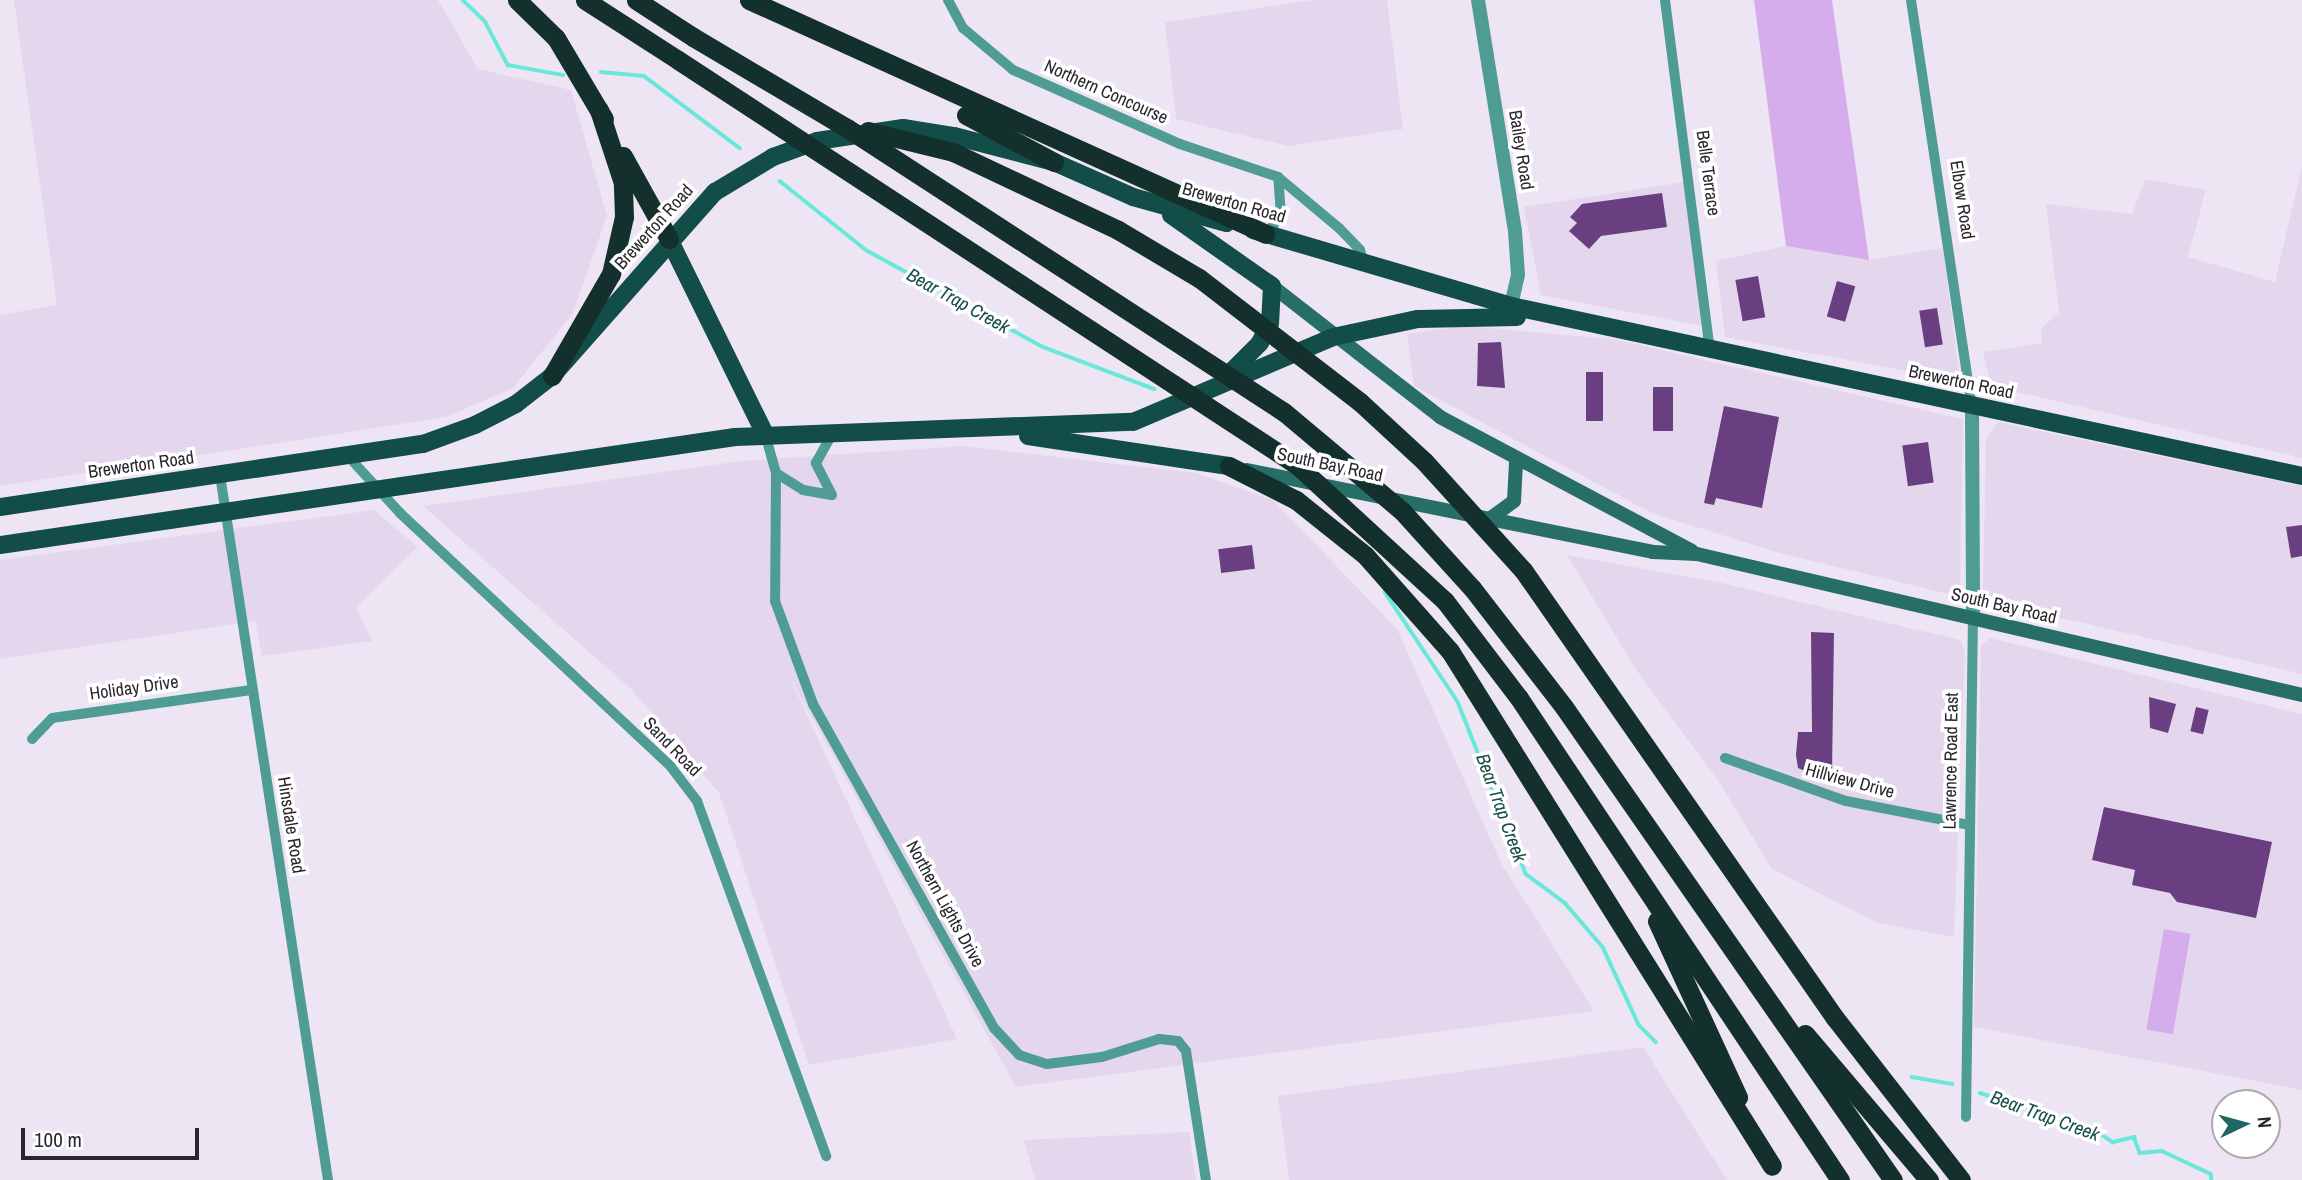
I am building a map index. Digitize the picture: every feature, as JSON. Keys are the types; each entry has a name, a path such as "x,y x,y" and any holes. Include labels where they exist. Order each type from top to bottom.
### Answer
{"highway":[{"path":"517,0 556,38 599,110 669,239"},
{"path":"585,0 1297,464 1445,601 1630,863 1840,1180"},
{"path":"636,0 847,128 1284,412 1403,512 1472,588 1564,707 1893,1180"},
{"path":"749,0 854,52 1054,162"},
{"path":"854,52 1266,234"},
{"path":"552,376 611,274 624,217 622,183 599,110"},
{"path":"868,131 953,152 1118,230 1199,278 1360,402 1424,461 1523,570 1835,1018 1961,1180"},
{"path":"1229,466 1296,500 1365,555 1450,651 1776,1173"},
{"path":"1630,863 1776,1173"},
{"path":"1725,939 1929,1180"}],"main road":[{"name":"Brewerton Road","path":"0,506 423,444 475,425 516,404 552,376 669,239 715,192 761,163 817,141 868,131 903,128 954,136 1054,162 1133,197 1511,306 1611,330 2302,476"},
{"name":"South Bay Road","path":"1133,197 1185,222 1272,286 1410,397 1516,462 1697,554"},
{"path":"669,239 765,434"},
{"path":"1214,388 1260,343 1270,323 1272,286"},
{"path":"1490,314 1511,306"},
{"name":"Brewerton Road","path":"0,545 765,434 835,429 1122,424 1333,337 1418,319 1490,314 1611,330"},
{"name":"South Bay Road","path":"954,427 1229,466 1654,552 1697,554 2302,695"},
{"path":"1488,520 1514,501 1516,462"}],"street":[{"name":"Northern Concourse","path":"948,0 963,28 1013,70 1181,144 1278,177 1339,228 1360,250 1364,264"},
{"name":"Bailey Road","path":"1478,0 1514,231 1518,275 1511,306"},
{"name":"Belle Terrace","path":"1665,0 1710,351"},
{"name":"Elbow Road","path":"1911,0 1972,406"},
{"path":"1266,234 1281,216 1278,177"},
{"name":"Lawrence Road East","path":"1966,1117 1973,620 1972,406"},
{"path":"765,434 776,473 803,490 832,495 816,463 835,429"},
{"name":"Sand Road","path":"348,456 379,490 671,767 697,801 826,1156"},
{"name":"Northern Lights Drive","path":"776,473 775,601 813,704 995,1028 1019,1055 1047,1064 1102,1056 1159,1040 1178,1041 1186,1051 1206,1180"},
{"name":"Hinsdale Road","path":"220,475 328,1180"},
{"name":"Holiday Drive","path":"32,739 52,718 251,690"},
{"name":"Hillview Drive","path":"1725,758 1836,798 1969,825"}],"shaded area":[{"path":"14,0 438,0 478,69 571,90 607,216 573,313 513,388 446,417 0,486 0,315 57,305"},
{"path":"1313,0 1387,0 1403,129 1288,146 1176,119 1165,22"},
{"path":"1754,0 1832,0 1869,260 1786,246"},
{"path":"2302,166 2302,458 1991,386 1983,352 2042,343 2041,329 2059,312 2046,204 2132,214 2145,179 2206,190 2188,257 2275,282"},
{"path":"1684,182 1702,326 1541,295 1524,207"},
{"path":"1786,246 1869,260 1943,248 1960,381 1725,337 1716,261"},
{"path":"1464,326 1613,339 1963,419 1960,597 1776,552 1652,513 1414,386 1407,334"},
{"path":"1998,422 2302,486 2302,674 1992,602 1983,588 1986,438"},
{"path":"963,446 1196,473 1273,500 1397,629 1501,863 1594,1011 1016,1087 789,676 957,1039 809,1065 719,793 632,690 423,506 741,461"},
{"path":"374,510 418,547 356,607 372,641 262,656 255,621 0,659 0,560"},
{"path":"1567,555 1722,583 1960,640 1965,650 1954,937 1878,923 1772,869 1721,785 1635,668"},
{"path":"1990,638 2302,714 2302,1090 1974,1027 1981,645"},
{"path":"2164,929 2191,934 2173,1034 2146,1029"},
{"path":"1643,1047 1727,1180 1289,1180 1278,1096"},
{"path":"1189,1132 1196,1180 1035,1180 1024,1140"}],"building":[{"path":"1662,193 1667,227 1601,236 1589,249 1569,231 1577,223 1570,217 1582,204"},
{"path":"1758,276 1765,317 1743,321 1735,280"},
{"path":"1837,281 1855,286 1845,322 1827,317"},
{"path":"1937,308 1943,345 1925,347 1919,311"},
{"path":"1501,342 1505,388 1477,386 1478,343"},
{"path":"1586,372 1603,372 1603,421 1586,421"},
{"path":"1653,387 1673,387 1673,431 1653,431"},
{"path":"1724,406 1779,417 1762,508 1716,498 1714,505 1704,503"},
{"path":"1928,442 1934,483 1908,486 1902,446"},
{"path":"2302,525 2302,556 2291,558 2286,527"},
{"path":"1252,545 1255,569 1221,573 1218,549"},
{"path":"1811,632 1834,633 1832,773 1807,772 1798,768 1796,755 1798,732 1812,732"},
{"path":"2149,697 2176,704 2168,733 2150,728"},
{"path":"2196,707 2209,710 2203,734 2190,731"},
{"path":"2104,807 2272,842 2256,918 2177,902 2170,893 2132,885 2135,870 2092,860"}],"waterway":[{"name":"Bear Trap Creek","path":"463,0 485,21 508,65 563,75"},
{"name":"Bear Trap Creek","path":"601,72 644,76 740,148"},
{"name":"Bear Trap Creek","path":"780,181 866,250 1043,347 1154,389"},
{"name":"Bear Trap Creek","path":"1385,592 1458,702 1526,874 1565,903 1603,947 1639,1025 1656,1042"},
{"name":"Bear Trap Creek","path":"1912,1077 1952,1084"},
{"name":"Bear Trap Creek","path":"1980,1093 2095,1130 2113,1142 2134,1137 2140,1153 2162,1151 2211,1174 2212,1180"}]}
